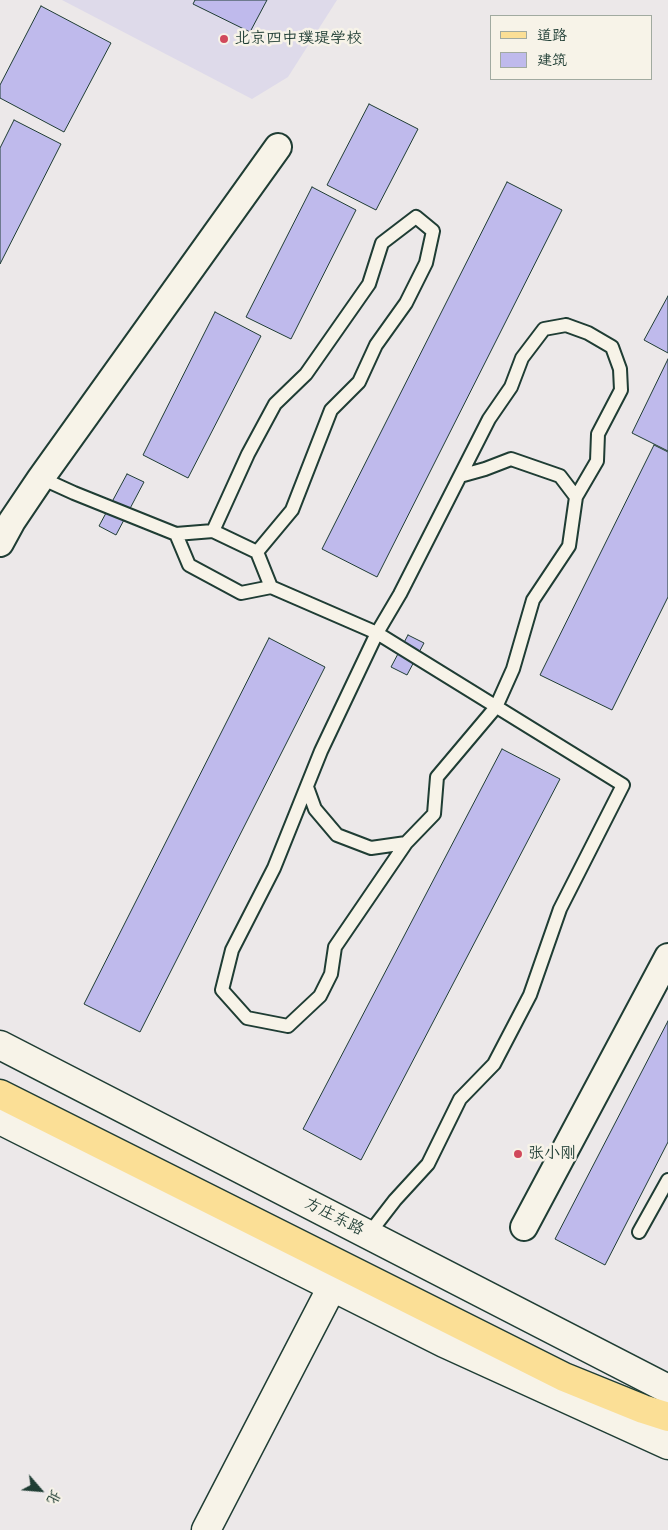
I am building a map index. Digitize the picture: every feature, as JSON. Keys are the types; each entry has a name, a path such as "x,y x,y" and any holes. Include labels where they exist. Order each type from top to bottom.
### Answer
{"main road":[{"name":"方庄东路","path":"0,1045 668,1389"},
{"path":"0,1094 564,1377 643,1409 668,1417"},
{"path":"0,1120 444,1343 668,1445"},
{"path":"206,1530 332,1287"}],"street":[{"path":"0,543 12,521 41,478 278,147"},
{"path":"524,1228 668,958"}],"lane":[{"path":"213,531 248,454 276,404 306,374 369,284 382,243 416,218 433,231 426,263 406,303 376,345 359,382 331,410 292,510 257,552"},
{"path":"566,325 588,333 612,347 620,369 621,390 598,434 597,461 576,497 569,546 533,600 513,669 496,707 437,777 434,814 406,843 336,948 332,974 320,996 288,1026 247,1018 222,990 232,950 274,868 321,751 377,633 400,594 489,419 511,387 522,358 544,329 566,325"},
{"path":"460,476 511,459 560,476 576,497"},
{"path":"41,478 74,494 176,534 213,531 257,552 271,587"},
{"path":"176,534 189,565 241,593 271,587 377,633 622,785 560,909 530,994 494,1064 460,1099 428,1164 395,1200 368,1235"},
{"path":"307,787 314,809 337,835 371,848 406,843"},
{"path":"639,1232 668,1180"}],"shaded area":[{"name":"北京四中璞瑅学校","path":"62,0 337,0 288,77 252,99"}],"building":[{"path":"195,0 267,0 250,32 193,4"},
{"path":"41,6 111,43 64,132 0,98 0,85"},
{"path":"369,104 418,129 376,210 327,185"},
{"path":"14,120 61,144 0,264 0,148"},
{"path":"507,182 562,210 377,577 322,549"},
{"path":"312,187 356,210 291,339 246,317"},
{"path":"668,296 668,353 644,340"},
{"path":"215,312 261,336 188,478 143,455"},
{"path":"668,359 668,451 632,433"},
{"path":"654,445 668,452 668,597 612,710 540,675"},
{"path":"127,474 144,482 116,535 99,526"},
{"path":"408,635 424,643 407,675 391,667"},
{"path":"269,638 325,667 140,1032 84,1004"},
{"path":"502,749 560,779 361,1160 303,1129"},
{"path":"668,1021 668,1142 605,1265 555,1239"}],"place":[{"name":"北京四中璞瑅学校","path":"224,39"},
{"name":"张小刚","path":"518,1154"}]}
